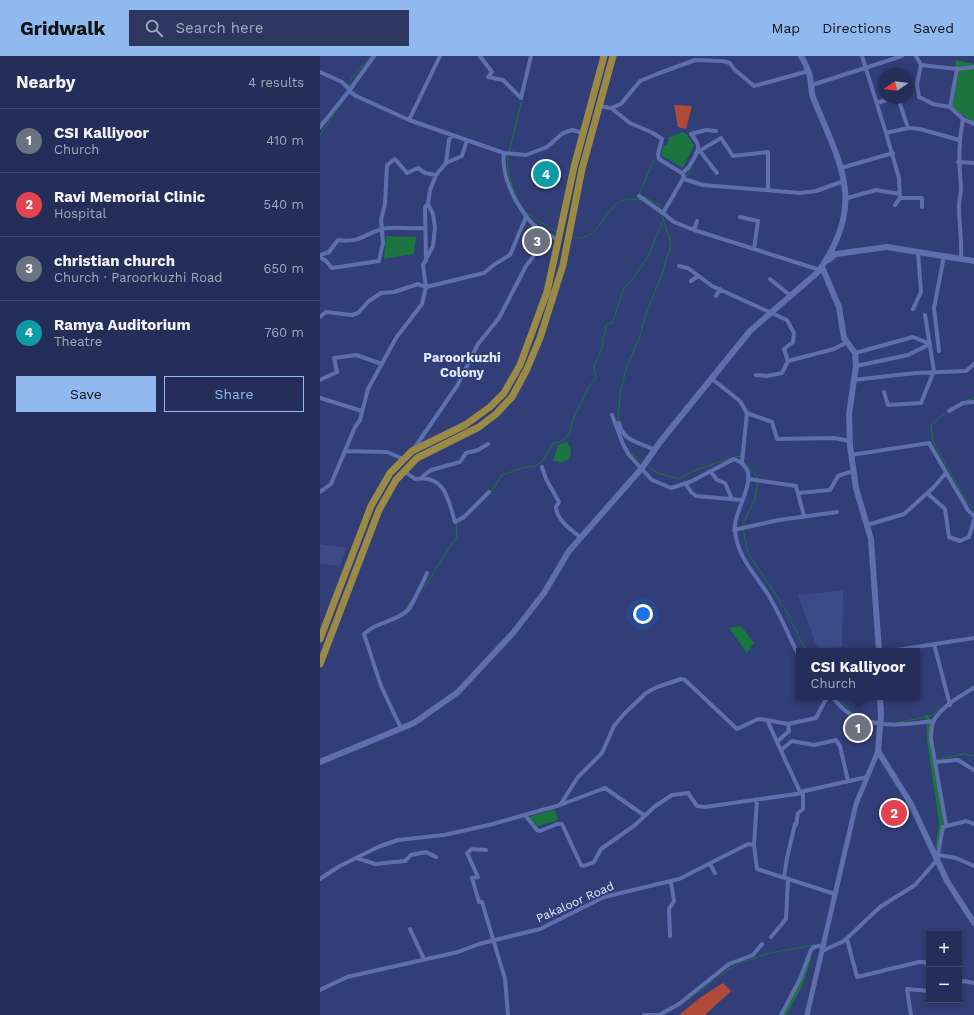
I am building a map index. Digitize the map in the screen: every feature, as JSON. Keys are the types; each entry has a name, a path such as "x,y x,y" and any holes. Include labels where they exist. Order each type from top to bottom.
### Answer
{"main road":[{"path":"320,639 371,506 385,480 412,451 474,419 493,404 510,384 520,365 543,304 571,177 604,56"},
{"path":"320,664 379,510 392,486 404,470 417,458 479,427 504,406 518,389 540,338 563,265 578,187 613,56"},
{"path":"320,762 414,723 463,687 513,633 544,593 569,551 642,468 750,331 821,269 827,261 844,223 847,198 845,181 832,142 813,97 809,71 801,56"},
{"path":"827,261 836,254 887,247 974,261"},
{"path":"821,269 839,307 844,338 855,353 856,366 849,414 849,441 856,488 871,539 879,648"},
{"path":"880,700 878,751 910,804 938,858 947,881 974,923"}],"street":[{"path":"320,127 350,90 374,56"},
{"path":"480,56 492,72 488,77 503,80 521,98 531,56"},
{"path":"862,56 900,178 900,196 895,205"},
{"path":"812,85 902,56"},
{"path":"916,56 921,65 917,84 919,97 933,104 950,107 963,119 974,124"},
{"path":"409,120 438,57"},
{"path":"611,108 621,104 640,81 695,60 722,61 730,63 734,69 754,86 809,71"},
{"path":"921,65 957,69 974,67"},
{"path":"950,107 957,69"},
{"path":"320,72 346,86 356,96 409,120 507,153 526,155 547,147 563,133 572,130 583,133"},
{"path":"900,104 908,128"},
{"path":"599,106 611,108 630,123 662,138 658,154 659,159 682,173 685,180"},
{"path":"961,259 959,205 961,188 958,162 959,133 963,119"},
{"path":"886,133 908,128 926,130 959,140"},
{"path":"716,131 706,130 694,135 698,145 698,152 716,173"},
{"path":"446,163 449,140 452,135"},
{"path":"682,173 686,171 698,152 722,138 733,156 768,152 768,190"},
{"path":"426,261 425,207 428,204 430,190 436,176 446,163 462,156 467,140"},
{"path":"507,153 503,159 509,185 526,217 558,241"},
{"path":"841,168 893,153"},
{"path":"425,228 387,228 381,230 360,240 349,242 338,240 329,252 320,256 332,268 379,261 383,243 381,230 381,220 385,204 387,165 395,159 407,173 418,168 425,173 436,176"},
{"path":"958,162 974,163"},
{"path":"685,180 703,185 800,193 816,191 845,181"},
{"path":"663,213 685,180"},
{"path":"847,198 876,190 900,196 922,198 922,208"},
{"path":"639,196 674,222 694,230 821,269"},
{"path":"320,492 331,484 355,427 360,420 368,389 396,338 422,304 426,287 423,265 433,246 435,228 433,214 428,204"},
{"path":"320,317 326,312 352,315 358,313 369,301 381,293 394,292 418,284 426,287 484,273 494,264 510,255 526,217"},
{"path":"740,217 758,221 754,249"},
{"path":"694,230 697,221"},
{"path":"412,451 456,386 478,344 499,318 526,266 550,235"},
{"path":"913,309 921,292 918,252"},
{"path":"939,351 934,308 944,256"},
{"path":"679,266 688,268 712,286 788,320 794,333 793,342 784,349 788,361 782,373 767,376 756,375"},
{"path":"691,281 698,276"},
{"path":"770,279 791,296"},
{"path":"716,296 720,289"},
{"path":"884,392 888,405 921,403 934,371 925,315"},
{"path":"855,353 914,337 930,344"},
{"path":"788,361 834,349 846,342"},
{"path":"856,366 874,364 908,355 930,344"},
{"path":"320,380 337,372 334,358 356,355 382,364"},
{"path":"854,380 934,371 966,371 974,364"},
{"path":"712,380 740,401 747,413 742,462"},
{"path":"320,398 362,411"},
{"path":"949,410 963,403 974,402"},
{"path":"747,413 772,422 777,439 827,438 849,441"},
{"path":"612,415 622,444 652,480 671,488 711,472 734,459 742,462 746,466 748,479 734,530 741,555 767,593 796,650"},
{"path":"619,423 620,428 629,440 655,450"},
{"path":"851,456 929,443 968,510 974,516"},
{"path":"415,479 426,475 431,470 460,462 466,453 478,450 488,444"},
{"path":"345,451 387,452 403,459"},
{"path":"542,467 546,479 559,502 556,507 557,512 570,529 580,537"},
{"path":"404,470 415,479 426,477 432,478 445,490 455,522 464,517 489,492"},
{"path":"799,493 830,490 838,476 853,471"},
{"path":"711,472 717,480 725,483 732,499"},
{"path":"867,525 904,514 928,494 946,473"},
{"path":"748,479 796,486 804,516"},
{"path":"686,483 691,492 696,496 742,500"},
{"path":"928,494 945,509 949,537 960,541 969,537 974,520"},
{"path":"734,530 804,516 837,512"},
{"path":"401,728 381,686 364,634 369,629 385,624 409,610 427,573"},
{"path":"909,648 974,638"},
{"path":"934,644 950,703"},
{"path":"560,805 578,777 602,753 614,726 646,693 657,687 682,679 684,680 737,729 758,719 788,724 816,718 825,700"},
{"path":"822,951 847,939 880,907 914,886 938,858 944,826 946,825 931,739 934,721 950,703 974,688"},
{"path":"835,700 848,713 880,725 934,721"},
{"path":"767,720 800,792 803,793 803,809 798,813 787,858 786,919 770,937"},
{"path":"778,742 789,731 788,724"},
{"path":"782,750 792,741 814,745 836,740 848,781"},
{"path":"807,1015 852,817 878,751"},
{"path":"935,762 958,760 974,770"},
{"path":"525,815 537,830 540,831 557,824 562,824 581,865 584,866 594,862 601,849 635,825 654,807 672,795 688,793 697,806 705,807 803,793 867,777"},
{"path":"320,879 338,867 378,847 398,840 444,835 525,815 560,805 605,788 645,816"},
{"path":"757,799 754,845 757,868 835,894"},
{"path":"946,825 966,821 974,824"},
{"name":"Pakaloor Road","path":"320,990 347,976 458,952 493,940 540,929 550,922 565,918 604,897 671,882 748,844 754,845"},
{"path":"486,850 472,849 467,852 478,877 472,878 479,902 482,902 505,980 508,1015"},
{"path":"356,858 375,864 404,861 411,855 426,852 436,857"},
{"path":"938,858 956,858 974,866"},
{"path":"710,864 714,873"},
{"path":"670,936 669,909 674,901 671,882"},
{"path":"410,929 424,959"},
{"path":"847,939 857,977 919,962 926,963"},
{"path":"644,1015 659,1015 679,1004 729,964 753,955 762,944"},
{"path":"781,1015 800,979 811,950 814,947 824,945"},
{"path":"962,982 974,982"},
{"path":"911,1015 907,989 926,991"}],"shaded area":[{"path":"956,60 974,64 974,122 950,107"},
{"path":"674,105 692,106 686,129 678,127"},
{"path":"683,132 694,145 683,168 661,155 664,145 666,146 669,140 667,138"},
{"path":"386,236 416,237 414,254 384,259"},
{"path":"567,442 571,448 570,459 562,462 553,461 558,445"},
{"path":"320,544 347,548 340,566 320,564"},
{"path":"843,590 842,647 817,648 798,595"},
{"path":"741,626 754,643 747,653 729,628"},
{"path":"555,809 558,820 538,826 529,817"},
{"path":"723,983 731,991 705,1015 679,1015 701,997"}],"waterway":[{"path":"348,86 352,78 371,56"},
{"path":"509,152 522,99"},
{"path":"320,135 342,102"},
{"path":"508,156 510,178 519,202 527,213 556,231"},
{"path":"654,160 639,194 664,208"},
{"path":"686,177 692,166"},
{"path":"574,238 581,238 590,235 612,209 623,200 641,200"},
{"path":"618,423 620,393 627,366 639,339 647,311 661,277 671,244 662,215 652,207"},
{"path":"491,492 502,475 522,468 536,466 543,460 553,443 561,442 570,433 572,421 590,385 596,378 594,366 602,348 606,325 613,322 624,287 629,284 648,257 662,222"},
{"path":"965,401 974,398"},
{"path":"956,405 962,402"},
{"path":"947,412 931,425 933,442 967,502 974,509"},
{"path":"630,453 643,463"},
{"path":"735,457 739,456 741,458"},
{"path":"649,467 658,473 679,479 698,469 732,458"},
{"path":"744,462 759,479"},
{"path":"742,526 755,499 758,482"},
{"path":"474,510 486,498"},
{"path":"423,587 457,538 456,523"},
{"path":"743,529 748,553 784,607 804,648"},
{"path":"406,609 411,601"},
{"path":"970,688 974,685"},
{"path":"841,700 852,713"},
{"path":"900,722 931,716 941,708"},
{"path":"868,719 877,721"},
{"path":"929,724 929,740 941,822 938,846"},
{"path":"938,759 964,754 974,756"},
{"path":"683,1003 729,969 740,963 770,953 814,945"},
{"path":"784,1015 800,986 809,959"},
{"path":"666,1013 680,1005"}],"place":[{"name":"Ramya Auditorium","path":"546,174"},
{"name":"christian church","path":"537,241"},
{"name":"CSI Kalliyoor","path":"858,728"},
{"name":"Ravi Memorial Clinic","path":"894,813"}],"district":[{"name":"Paroorkuzhi Colony","path":"462,364"}]}
